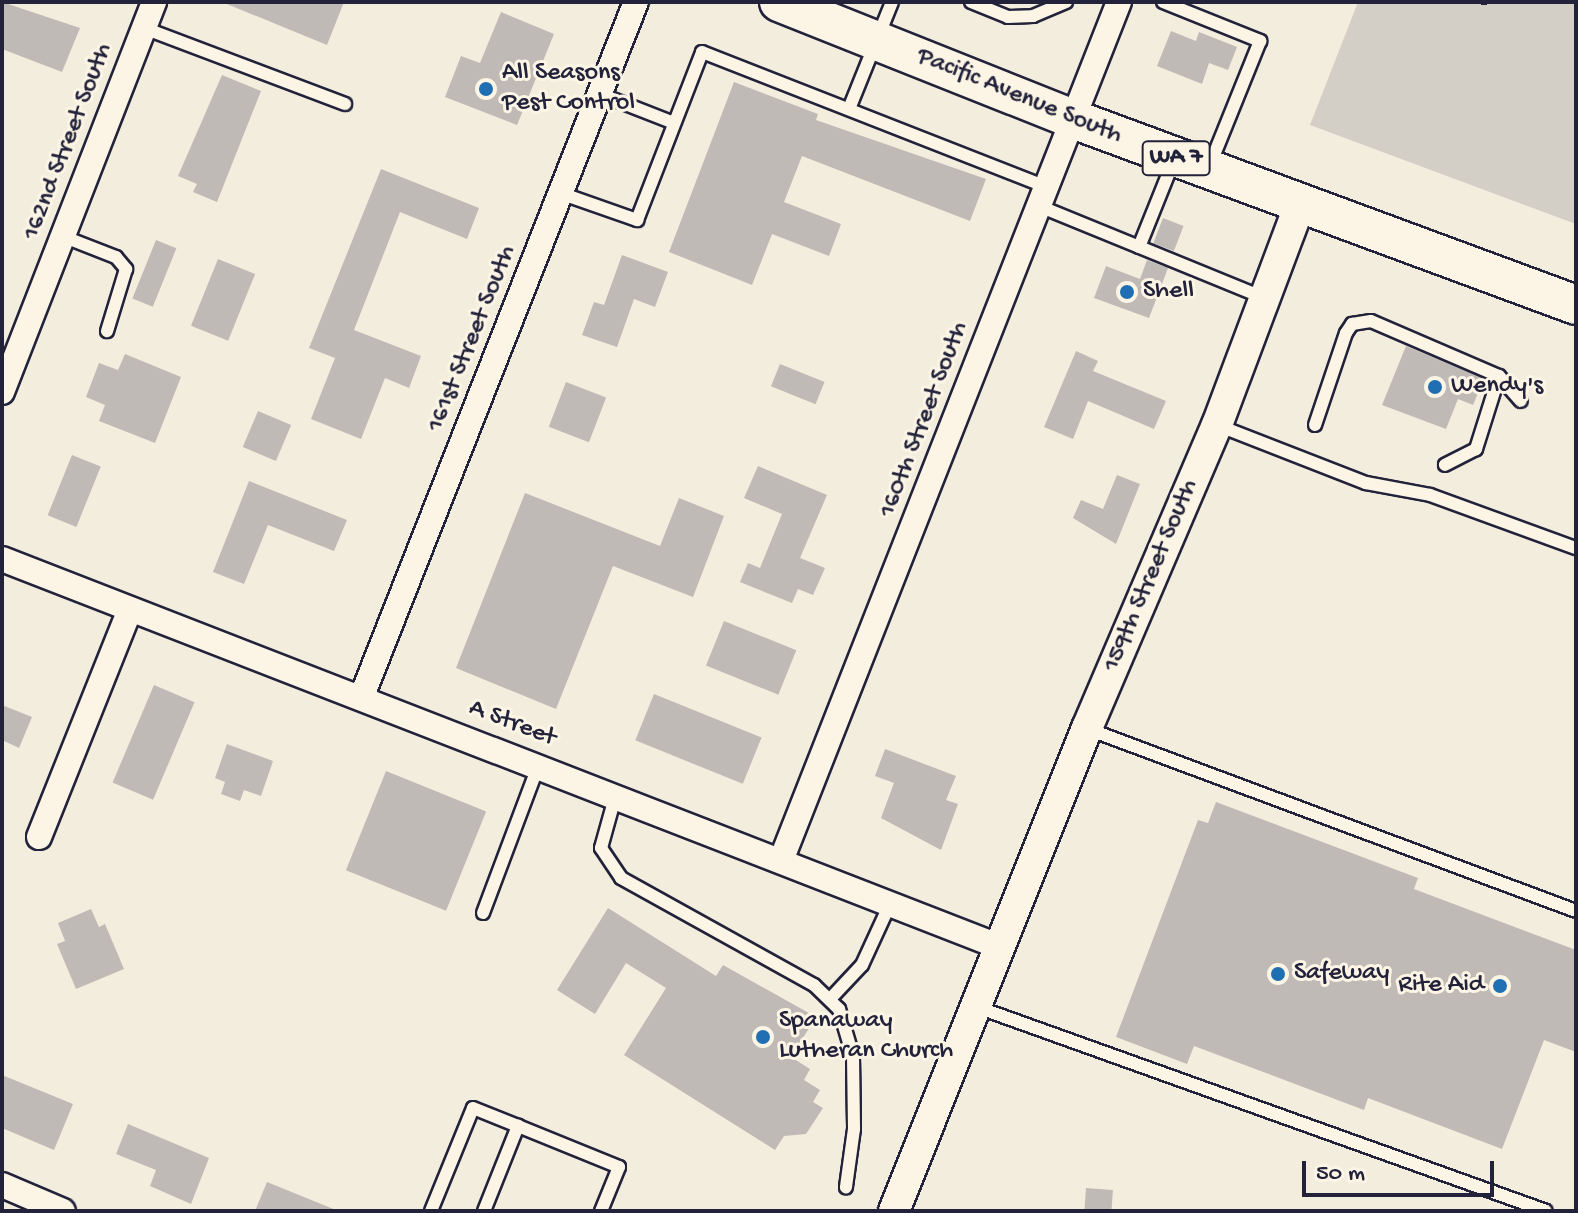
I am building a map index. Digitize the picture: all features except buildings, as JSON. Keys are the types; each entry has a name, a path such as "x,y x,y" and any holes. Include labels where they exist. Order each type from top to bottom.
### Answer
{"main road":[{"name":"Pacific Avenue South","path":"779,2 1191,164 1576,305"}],"street":[{"name":"162nd Street South","path":"2,392 154,2"},
{"name":"161st Street South","path":"362,696 636,2"},
{"name":"160th Street South","path":"782,858 1119,2"},
{"name":"159th Street South","path":"894,1211 1087,728 1217,425 1300,204"},
{"name":"A Street","path":"2,559 782,858 1000,947"},
{"path":"39,837 130,610"},
{"path":"2,1185 58,1210"}],"lane":[{"path":"849,109 892,2"},
{"path":"971,2 1008,17 1033,16 1066,2"},
{"path":"1139,247 1191,164 1260,41 1163,2"},
{"path":"144,28 345,104"},
{"path":"560,193 637,220 702,52 849,109 1043,196 1139,247 1265,298"},
{"path":"600,94 674,123"},
{"path":"62,236 116,257 126,269 107,331"},
{"path":"1315,425 1346,333 1360,321 1499,376 1521,401"},
{"path":"1445,465 1476,449 1499,376"},
{"path":"1217,425 1366,483 1430,495 1576,548"},
{"path":"1087,728 1576,911"},
{"path":"483,913 539,764"},
{"path":"616,794 601,848 621,878 831,998 853,1056 854,1129 846,1187"},
{"path":"831,998 862,965 891,902"},
{"path":"976,1007 1546,1211"},
{"path":"431,1211 473,1108 619,1167 601,1211"},
{"path":"484,1211 518,1126"}],"path":[{"path":"1481,2 1492,2"}],"shaded area":[{"path":"1358,2 1576,2 1576,224 1310,125"}],"place":[{"name":"All Seasons Pest Control","path":"486,89"},
{"name":"Shell","path":"1127,292"},
{"name":"Wendy's","path":"1435,387"},
{"name":"Safeway","path":"1278,974"},
{"name":"Rite Aid","path":"1500,986"},
{"name":"Spanaway Lutheran Church","path":"763,1037"}]}
